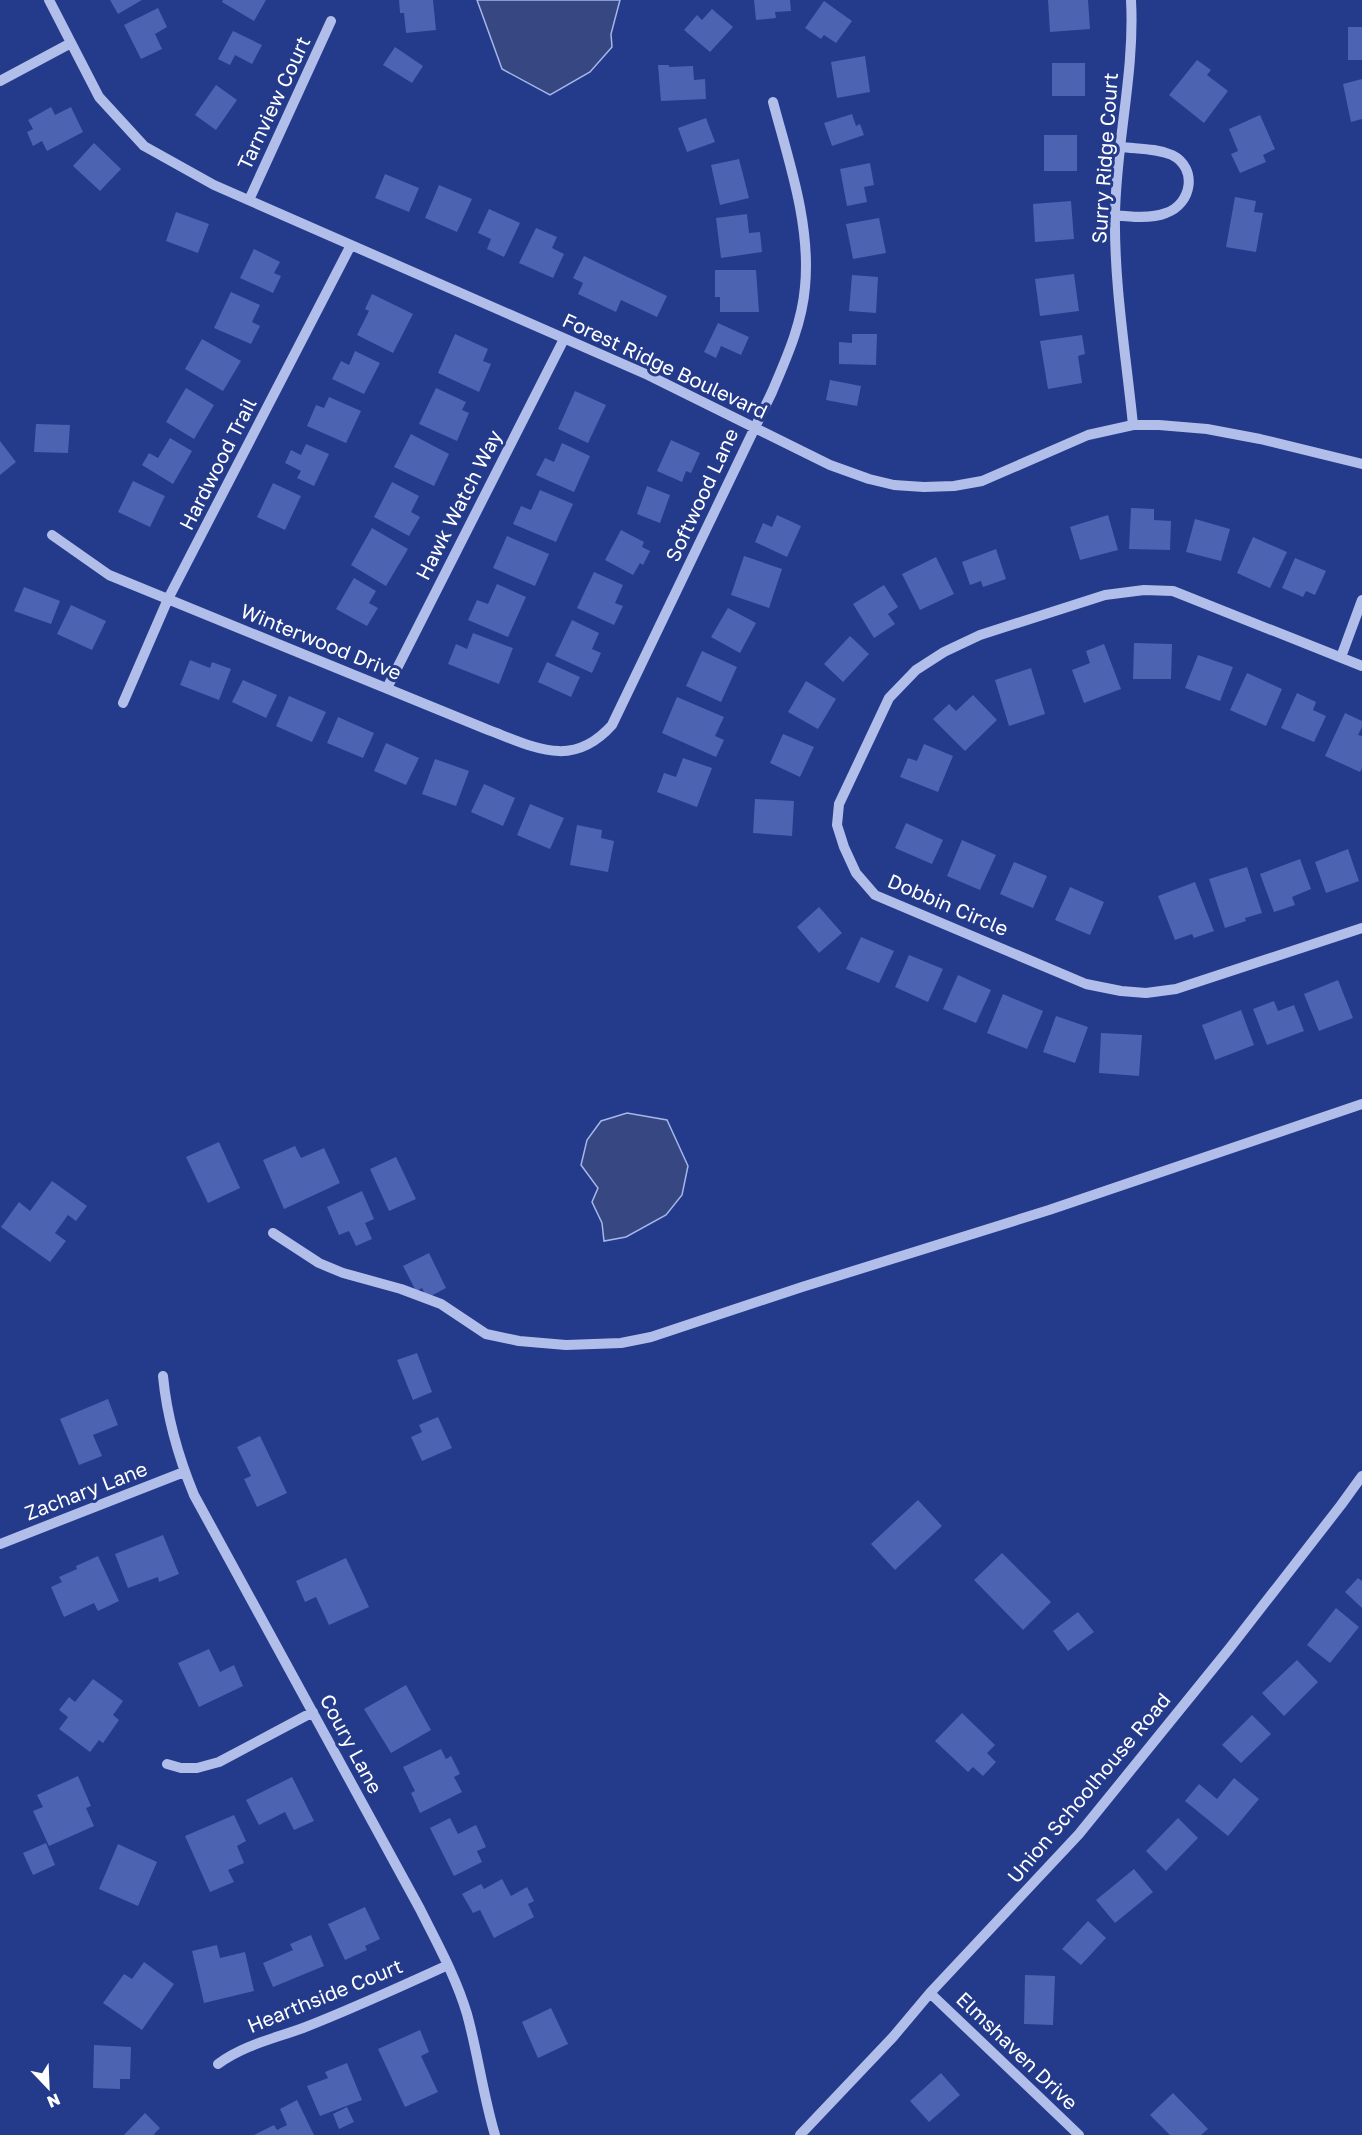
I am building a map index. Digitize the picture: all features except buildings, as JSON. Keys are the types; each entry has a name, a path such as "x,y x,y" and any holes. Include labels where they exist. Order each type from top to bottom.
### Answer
{"street":[{"name":"Forest Ridge Boulevard","path":"49,0 99,97 144,146 213,185 648,375 830,465 868,479 894,485 924,487 954,486 982,481 1088,435 1134,425 1159,424 1207,429 1260,439 1362,464"},
{"name":"Surry Ridge Court","path":"1131,0 1129,70 1115,215 1116,260 1134,425"},
{"name":"Tarnview Court","path":"249,201 331,21"},
{"path":"0,81 71,43"},
{"name":"Softwood Lane","path":"588,746 612,725 754,426 772,393 800,316 805,288 806,250 801,216 773,102"},
{"path":"1115,215 1165,214 1175,209 1183,201 1190,186 1188,174 1174,156 1160,150 1121,147"},
{"name":"Hardwood Trail","path":"123,703 168,599 351,245"},
{"name":"Hawk Watch Way","path":"387,688 564,339"},
{"name":"Winterwood Drive","path":"52,535 110,575 486,729 548,752 564,752 588,746"},
{"name":"Dobbin Circle","path":"1362,666 1173,591 1106,595 980,635 944,652 916,670 889,698 839,804 837,825 856,873 875,895 1086,984 1121,991 1146,993 1176,989 1362,928"},
{"path":"1341,657 1362,600"},
{"path":"273,1233 319,1263 441,1304 486,1334 519,1341 566,1345 621,1343 651,1337 802,1287 1050,1210 1362,1104"},
{"name":"Coury Lane","path":"163,1376 165,1403 171,1430 194,1495 420,1909 448,1965 469,2020 487,2109 495,2135"},
{"name":"Zachary Lane","path":"0,1544 184,1472"},
{"name":"Union Schoolhouse Road","path":"800,2135 1079,1834 1229,1649 1362,1476"},
{"path":"167,1764 197,1768 219,1762 313,1712"},
{"name":"Hearthside Court","path":"218,2064 232,2053 249,2045 302,2028 355,2007 448,1965"},
{"name":"Elmshaven Drive","path":"930,1993 1079,2135"}],"water":[{"path":"477,0 620,0 611,34 612,47 590,72 550,95 502,69"},
{"path":"627,1113 667,1120 688,1166 682,1195 666,1215 626,1237 604,1241 602,1223 592,1202 598,1188 581,1165 587,1140 601,1121"}]}
